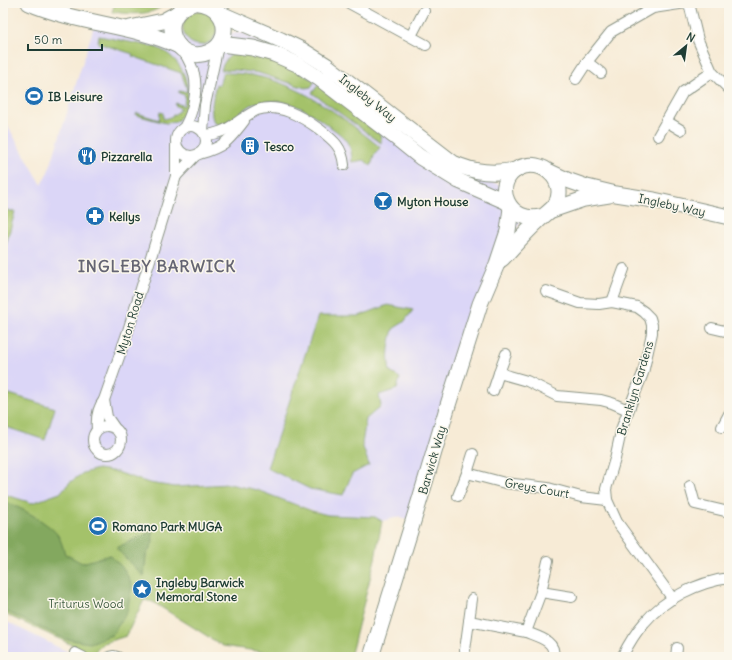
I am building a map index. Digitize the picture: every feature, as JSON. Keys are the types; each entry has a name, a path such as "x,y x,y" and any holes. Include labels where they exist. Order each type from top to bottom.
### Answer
{"street":[{"path":"29,3 49,12 82,20 128,28 164,39 190,54 205,54 212,51 219,45"},
{"path":"128,28 163,21 188,6 204,3 217,9 224,26 224,33 219,45 205,105 204,133 206,145 197,155"},
{"path":"350,3 426,45"},
{"path":"576,79 587,62 611,32 653,8 688,3 698,40 712,72 729,89"},
{"path":"188,6 172,27 173,34 194,74 195,84 191,116 185,126 178,132 176,136 176,146 184,155 189,156 213,150 225,143 248,116"},
{"name":"Ingleby Way","path":"217,9 302,50 326,65 453,164 484,172 499,173 516,170"},
{"path":"411,36 424,11"},
{"name":"Ingleby Way","path":"219,45 253,48 274,54 297,64 326,84 426,161 459,181 509,205"},
{"path":"587,62 601,73"},
{"path":"658,136 683,92 712,72"},
{"path":"185,126 197,126 204,133 215,134 223,131 256,110 272,108 292,113 302,118 331,139 339,147 344,165"},
{"path":"666,122 681,130"},
{"name":"Myton Road","path":"97,429 97,413 104,400 127,334 176,176 176,146"},
{"name":"Myton Road","path":"176,176 197,155"},
{"path":"530,165 544,168 555,178 559,194 556,203 548,213 538,218 526,218 515,213 509,205 505,188 507,181 516,170 530,165"},
{"name":"Ingleby Way","path":"550,172 587,187 729,217"},
{"name":"Ingleby Way","path":"548,213 584,199 616,194"},
{"name":"Barwick Way","path":"371,657 480,304 497,264 508,231 509,205"},
{"name":"Barwick Way","path":"497,264 522,237 548,213"},
{"path":"612,302 624,269"},
{"name":"Branklyn Gardens","path":"546,290 580,303 599,304 612,302 637,308 650,318 652,325 651,342 643,373 622,427 615,459 606,489 607,500 617,522 673,599"},
{"path":"712,328 729,332"},
{"path":"493,391 506,354"},
{"path":"499,373 527,381 557,396 601,400 628,410"},
{"path":"104,400 107,417 118,431 120,443 118,448 109,453 98,451 93,442 93,436 97,429 102,426 114,427"},
{"path":"722,427 729,414"},
{"path":"458,496 473,454"},
{"name":"Greys Court","path":"466,472 505,483 548,488 581,497 607,500"},
{"path":"690,486 696,504 729,512"},
{"path":"526,632 542,592 548,561"},
{"path":"625,657 635,635 644,623 658,610 673,599 688,591 711,582 729,578"},
{"path":"542,592 572,597"},
{"path":"465,650 472,599"},
{"path":"469,621 526,632 548,641 554,652 553,657"},
{"path":"109,657 118,657"}],"shaded area":[{"path":"95,23 127,28 193,33 244,33 305,61 440,162 505,187 523,217 491,276 413,521 399,517 382,521 375,517 328,515 257,490 229,484 175,487 149,483 117,472 98,469 83,473 69,483 60,493 32,503 3,494 3,118 42,185 50,167"},
{"path":"3,620 74,655 79,657 3,657"}],"green space":[{"path":"115,3 166,3 148,13 133,14 112,12"},
{"path":"197,11 203,11 212,16 216,22 216,34 212,40 203,45 197,45 188,40 183,31 183,25 188,16"},
{"path":"99,36 155,47 170,55 184,74 188,90 186,110 176,122 166,123 136,115 137,113 159,120 160,112 163,113 163,119 171,117 181,109 175,105 176,103 184,106 185,95 179,93 179,91 187,92 181,73 132,56 133,54 98,43"},
{"path":"241,52 274,59 315,81 311,87 305,88 259,73 221,70 228,57"},
{"path":"223,73 241,74 282,83 300,91 333,111 380,147 374,156 371,166 364,160 352,162 352,155 348,144 341,135 302,108 285,102 266,101 256,103 225,124 220,125 215,123 212,116 213,98 216,84 219,85"},
{"path":"319,84 378,130 381,137 381,143 312,93"},
{"path":"3,209 15,212 3,255"},
{"path":"388,305 413,310 404,322 393,329 390,340 389,366 390,372 400,378 397,389 379,395 381,406 366,419 362,444 369,465 352,474 343,495 310,489 267,468 318,316 359,316"},
{"path":"6,393 55,408 45,440 3,426 3,403"},
{"path":"98,469 117,472 149,483 175,487 229,484 257,490 312,511 328,515 375,517 382,521 375,559 350,657 297,657 223,646 153,602 144,600 126,636 104,643 92,654 3,613 3,494 32,503 60,493 69,483 83,473"},
{"name":"Triturus Wood","path":"3,501 32,515 52,529 60,538 65,554 82,563 110,555 124,569 132,585 127,612 112,635 90,643 65,639 3,610"},
{"path":"152,531 153,542 146,556 144,577 116,548"}],"place":[{"name":"IB Leisure","path":"34,96"},
{"name":"Tesco","path":"250,146"},
{"name":"Pizzarella","path":"87,156"},
{"name":"Myton House","path":"383,201"},
{"name":"Kellys","path":"95,216"},
{"name":"Romano Park MUGA","path":"98,526"},
{"name":"Ingleby Barwick Memoral Stone","path":"142,589"}],"district":[{"name":"INGLEBY BARWICK","path":"157,266"}]}
